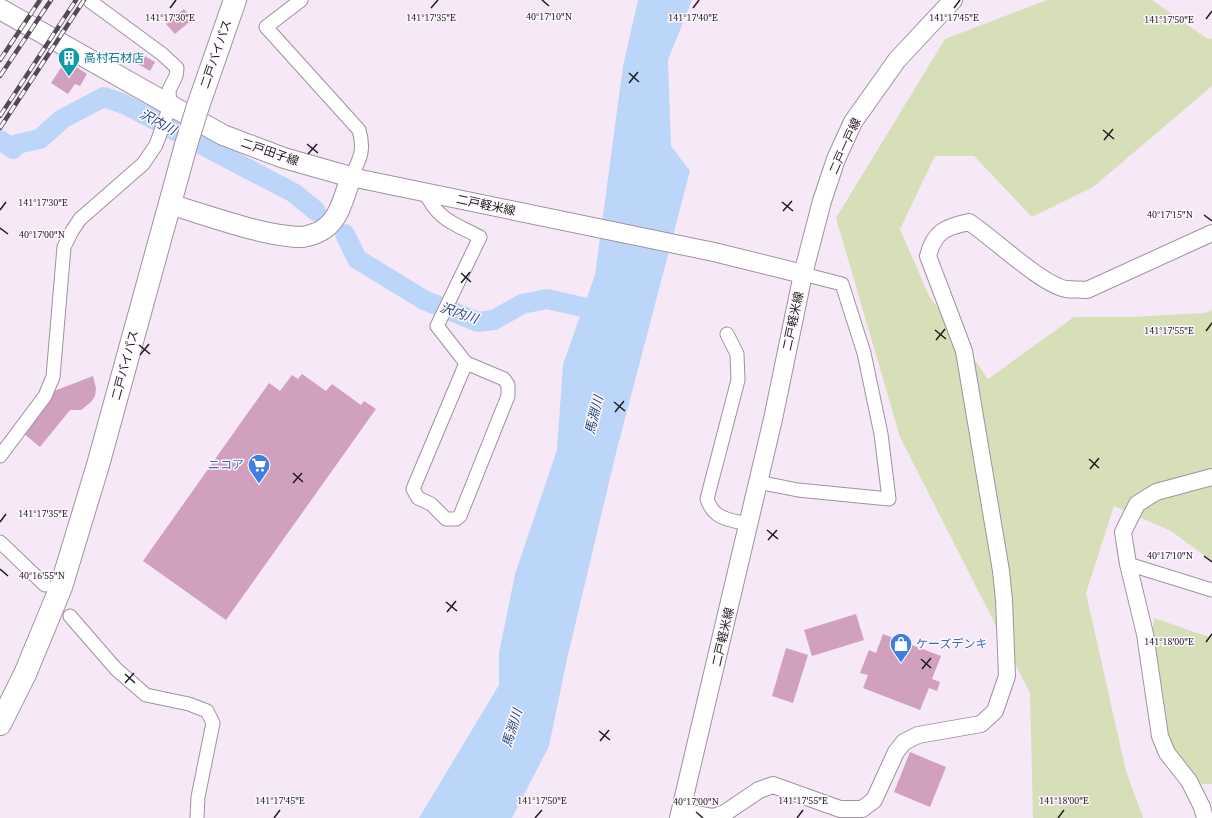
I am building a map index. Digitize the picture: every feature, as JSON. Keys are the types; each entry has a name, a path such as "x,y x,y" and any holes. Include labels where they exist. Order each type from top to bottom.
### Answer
{"highway":[{"name":"二戸バイパス","path":"0,724 25,674 61,587 98,465 186,145 235,0"}],"main road":[{"name":"二戸一戸線","path":"803,274 822,201 836,159 853,122 897,60 953,0"},
{"name":"二戸田子線","path":"0,9 222,135 284,158 351,177"},
{"name":"二戸軽米線","path":"351,177 714,252 803,274 749,524 680,815"},
{"path":"169,204 251,228 285,235 304,237 325,228 334,219 351,177"}],"street":[{"path":"301,0 266,27 359,130 362,140 361,156 351,177"},
{"path":"0,456 45,396 54,377 64,247 80,219 143,164 151,155 170,106 169,90 176,76 177,68 162,54 90,1"},
{"path":"425,192 432,207 444,219 480,237 437,326 466,363 504,379 508,385 508,396 460,516 456,519 446,519 431,504 418,498 413,489 466,363"},
{"path":"680,815 713,817 725,813 759,790 773,785 840,809 862,809 874,800 896,752 904,742 918,735 981,724 995,711 1007,676 1004,600 1001,571 964,351 928,256 931,242 948,227 969,222 987,234 1046,281 1065,289 1087,290 1212,233"},
{"path":"758,482 798,490 889,499 882,434 864,353 842,284 803,274"},
{"path":"727,334 737,354 738,380 707,499 710,508 721,518 749,524"},
{"path":"1205,818 1202,807 1189,781 1167,753 1160,736 1145,634 1128,564 1123,532 1137,504 1156,492 1212,476"},
{"path":"0,542 45,586"},
{"path":"1128,564 1212,590"},
{"path":"70,616 116,669 146,695 189,704 207,711 213,723 198,797 197,818"}],"green space":[{"path":"1047,0 1152,0 1206,38 1212,39 1212,86 1093,187 1032,217 974,156 935,156 900,229 928,294 988,379 1074,317 1130,317 1205,313 1212,310 1212,561 1171,531 1114,506 1086,593 1126,771 1143,818 1033,818 1030,693 900,437 836,218 945,39"},
{"path":"1154,618 1212,638 1212,784 1181,784 1148,679"}],"water":[{"name":"馬淵川","path":"638,0 692,0 668,60 671,146 690,171 616,453 567,659 549,746 512,818 419,818 499,685 499,653 515,574 557,450 563,364 595,275 623,66"}],"building":[{"path":"184,9 193,19 175,34 166,24"},
{"path":"136,51 155,62 150,71 131,60"},
{"name":"高村石材店","path":"66,60 87,74 80,86 75,84 68,94 51,83"},
{"name":"ニコア","path":"302,374 326,391 332,384 361,405 364,401 376,409 226,620 143,561 269,383 280,391 292,375 298,379"},
{"path":"93,376 96,388 95,396 91,402 81,410 70,410 40,447 23,433 51,398 50,395 54,391"},
{"path":"856,614 864,640 812,656 804,630"},
{"name":"ケーズデンキ","path":"883,634 941,656 932,679 940,682 937,691 929,688 920,710 863,688 868,675 860,673 869,650 876,653"},
{"path":"786,648 808,655 793,703 772,696"},
{"path":"910,752 946,767 930,807 894,792"}],"waterway":[{"name":"沢内川","path":"0,140 13,149 17,144 40,139 62,119 104,97 124,104 294,193 316,211"},
{"name":"沢内川","path":"345,234 357,259 424,300 478,322 494,320 522,304 547,299 609,313"}],"railway":[{"path":"0,60 40,0"},
{"path":"0,76 51,0"},
{"path":"0,116 76,0"},
{"path":"0,128 84,0"}],"place":[{"name":"高村石材店","path":"69,78"},
{"name":"ニコア","path":"259,484"},
{"name":"ケーズデンキ","path":"901,664"}]}
